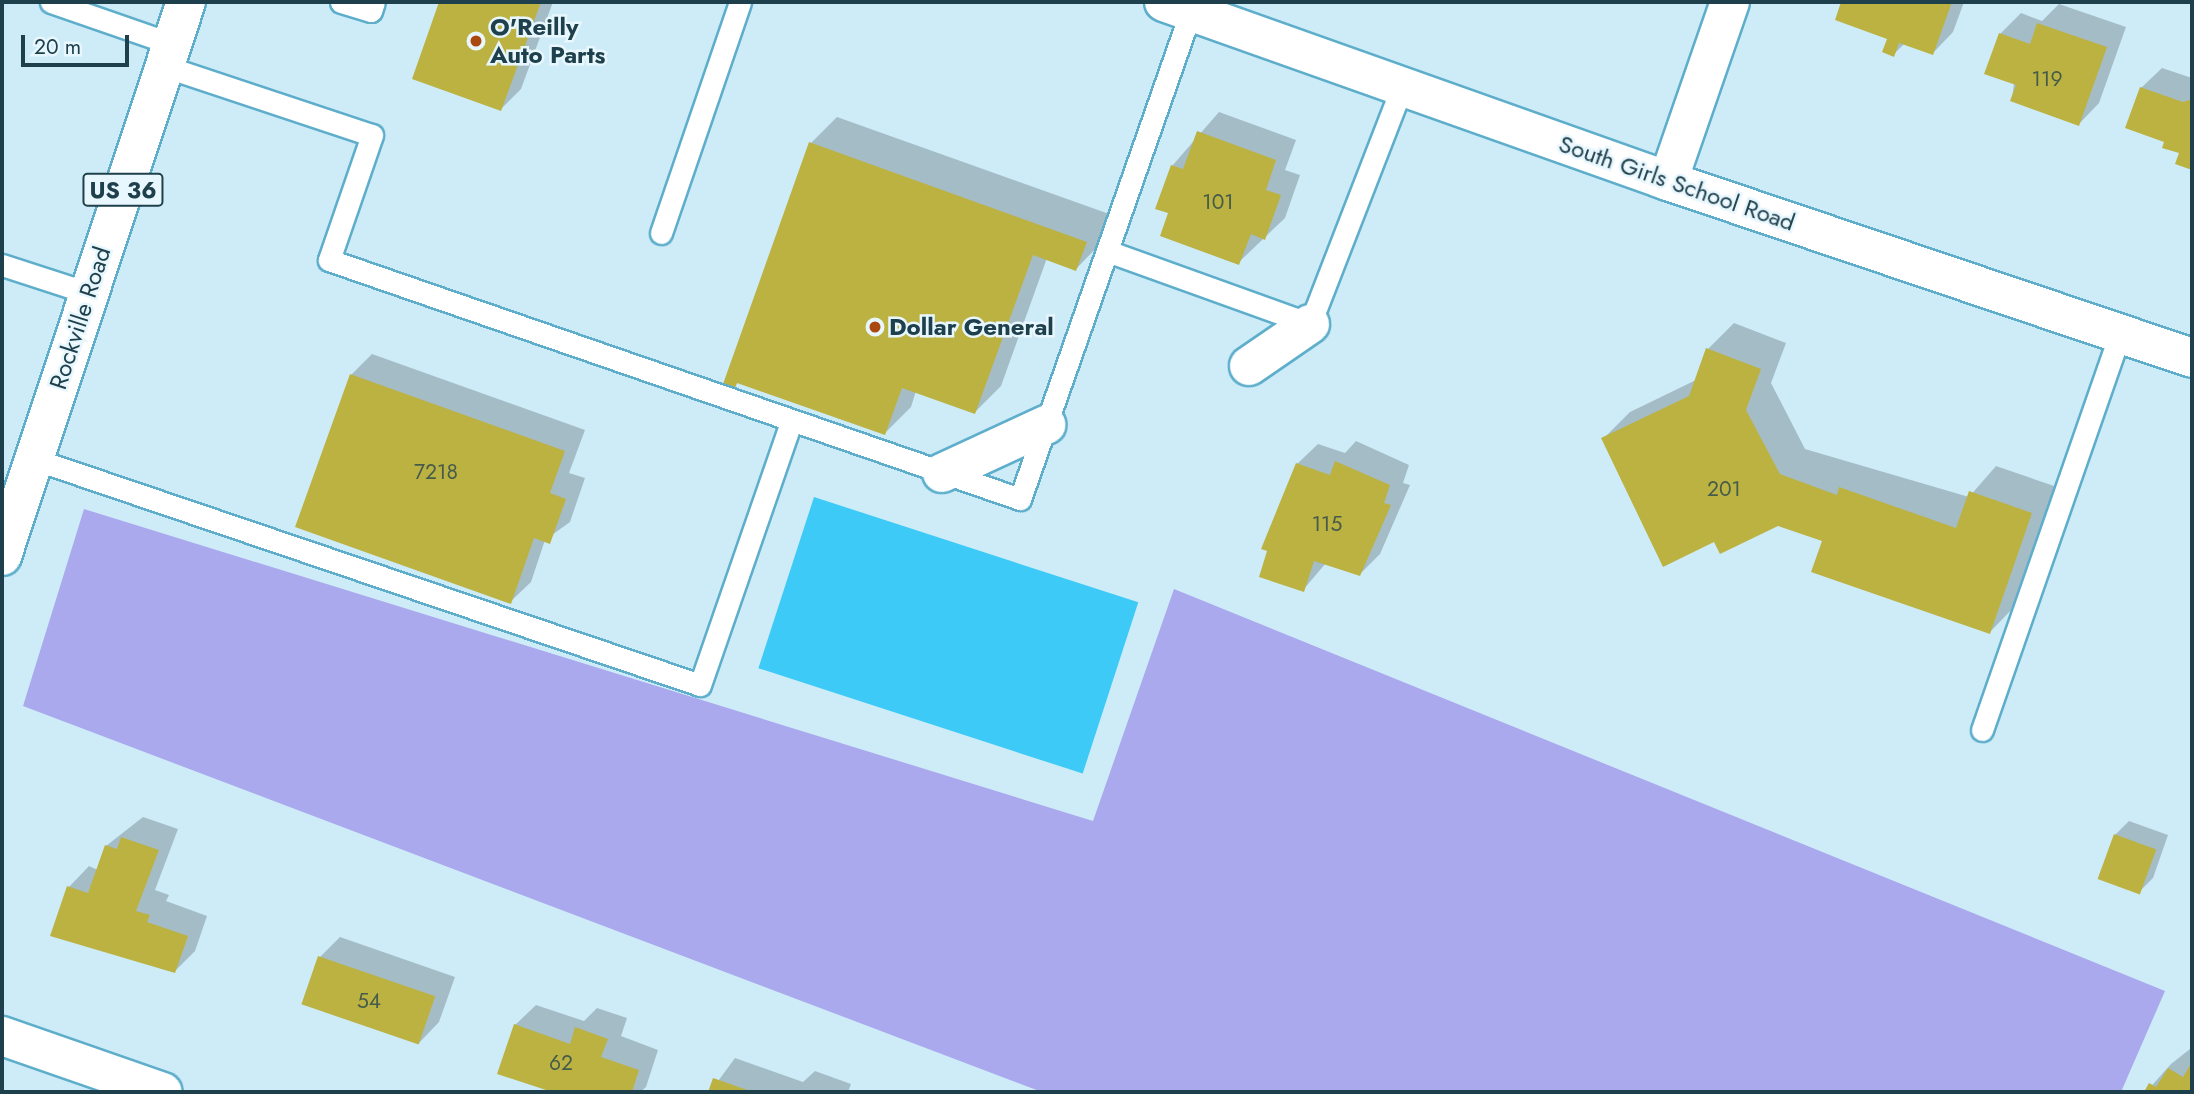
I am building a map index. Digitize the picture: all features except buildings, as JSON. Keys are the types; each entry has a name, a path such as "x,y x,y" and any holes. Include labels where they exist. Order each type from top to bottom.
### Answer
{"main road":[{"name":"Rockville Road","path":"2,556 186,2"},
{"path":"1668,181 1730,2"},
{"name":"South Girls School Road","path":"1177,6 1668,181 2192,358"},
{"path":"1249,366 1310,324"},
{"path":"942,473 1046,425"},
{"path":"2,1036 163,1092"}],"lane":[{"path":"51,2 168,55 372,135 328,260 1020,499 1107,251 1177,6"},
{"path":"341,2 371,11 374,2"},
{"path":"661,233 740,2"},
{"path":"1107,251 1310,324 1402,87"},
{"path":"2,265 88,293"},
{"path":"1982,730 2120,334"},
{"path":"34,459 700,685 791,422"}],"shaded area":[{"path":"814,497 1138,602 1083,774 758,668"},
{"path":"84,509 1093,821 1174,589 2165,991 2121,1092 1042,1092 23,706"}],"place":[{"name":"O'Reilly Auto Parts","path":"476,41"},
{"name":"Dollar General","path":"875,327"}]}
